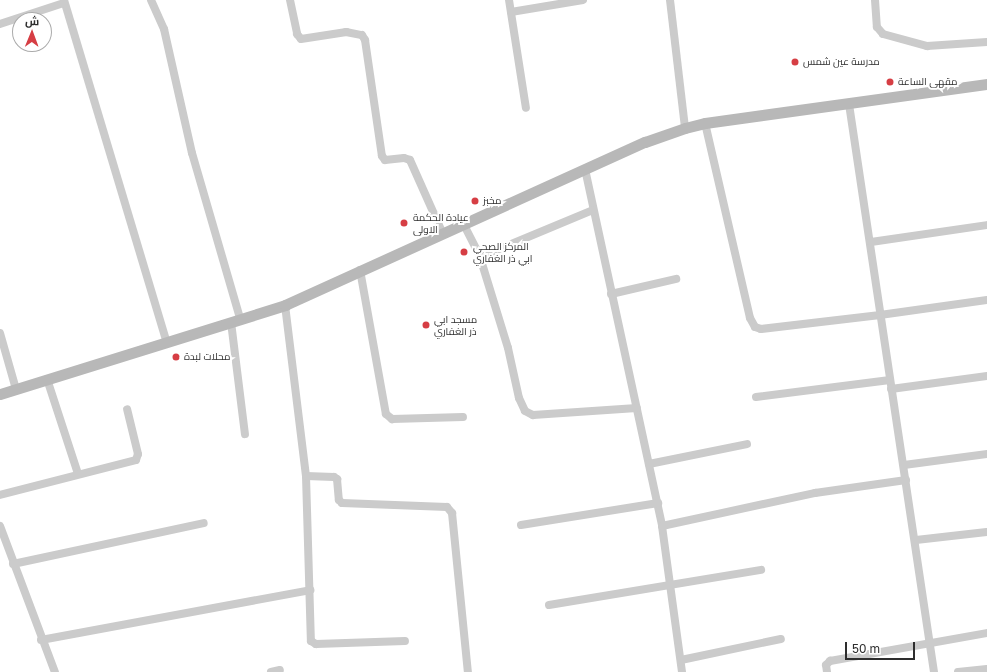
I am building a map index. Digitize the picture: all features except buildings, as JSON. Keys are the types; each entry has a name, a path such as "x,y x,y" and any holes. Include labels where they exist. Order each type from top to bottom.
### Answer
{"street":[{"path":"152,0 164,29 192,153 236,320 245,434"},
{"path":"290,0 297,34 301,39 346,32 362,35 365,40 382,156 386,160 404,158 410,160 442,232"},
{"path":"509,0 526,108"},
{"path":"511,12 583,0"},
{"path":"670,0 685,128"},
{"path":"874,0 877,27 883,34 927,46 987,42"},
{"path":"0,24 64,1 167,343"},
{"path":"0,394 167,343 284,305 442,232 585,170 645,142 685,128 705,123 987,84"},
{"path":"849,104 891,388 916,540 934,672"},
{"path":"705,123 752,323 761,329 880,315 987,300"},
{"path":"585,170 658,503 671,585 682,672"},
{"path":"480,257 593,210"},
{"path":"463,223 480,257 508,348 519,398 525,411 533,415 636,408"},
{"path":"870,242 987,225"},
{"path":"360,270 386,414 392,419 463,417"},
{"path":"611,294 676,279"},
{"path":"284,305 306,476 313,643 404,641"},
{"path":"0,333 16,389"},
{"path":"891,388 987,376"},
{"path":"47,379 78,474"},
{"path":"756,397 890,380"},
{"path":"0,495 136,460 138,454 127,409"},
{"path":"649,464 747,444"},
{"path":"904,465 987,454"},
{"path":"306,476 332,476 337,479 339,500 342,503 447,507 452,513 468,672"},
{"path":"662,526 815,493 906,480"},
{"path":"521,525 658,503"},
{"path":"13,564 204,523"},
{"path":"0,526 41,640 55,672"},
{"path":"916,540 987,532"},
{"path":"549,605 761,570"},
{"path":"41,640 310,590"},
{"path":"827,672 826,665 830,661 987,633"},
{"path":"681,660 781,638"},
{"path":"958,672 987,669"},
{"path":"271,672 280,670"}],"place":[{"name":"مدرسة عين شمس","path":"795,62"},
{"name":"مقهى الساعة","path":"890,82"},
{"name":"مخبز","path":"475,201"},
{"name":"عيادة الحكمة الاولى","path":"404,223"},
{"name":"المركز الصحي ابي ذر الغفاري","path":"464,252"},
{"name":"مسجد ابي ذر الغفاري","path":"426,325"},
{"name":"محلات لبدة","path":"176,357"}]}
